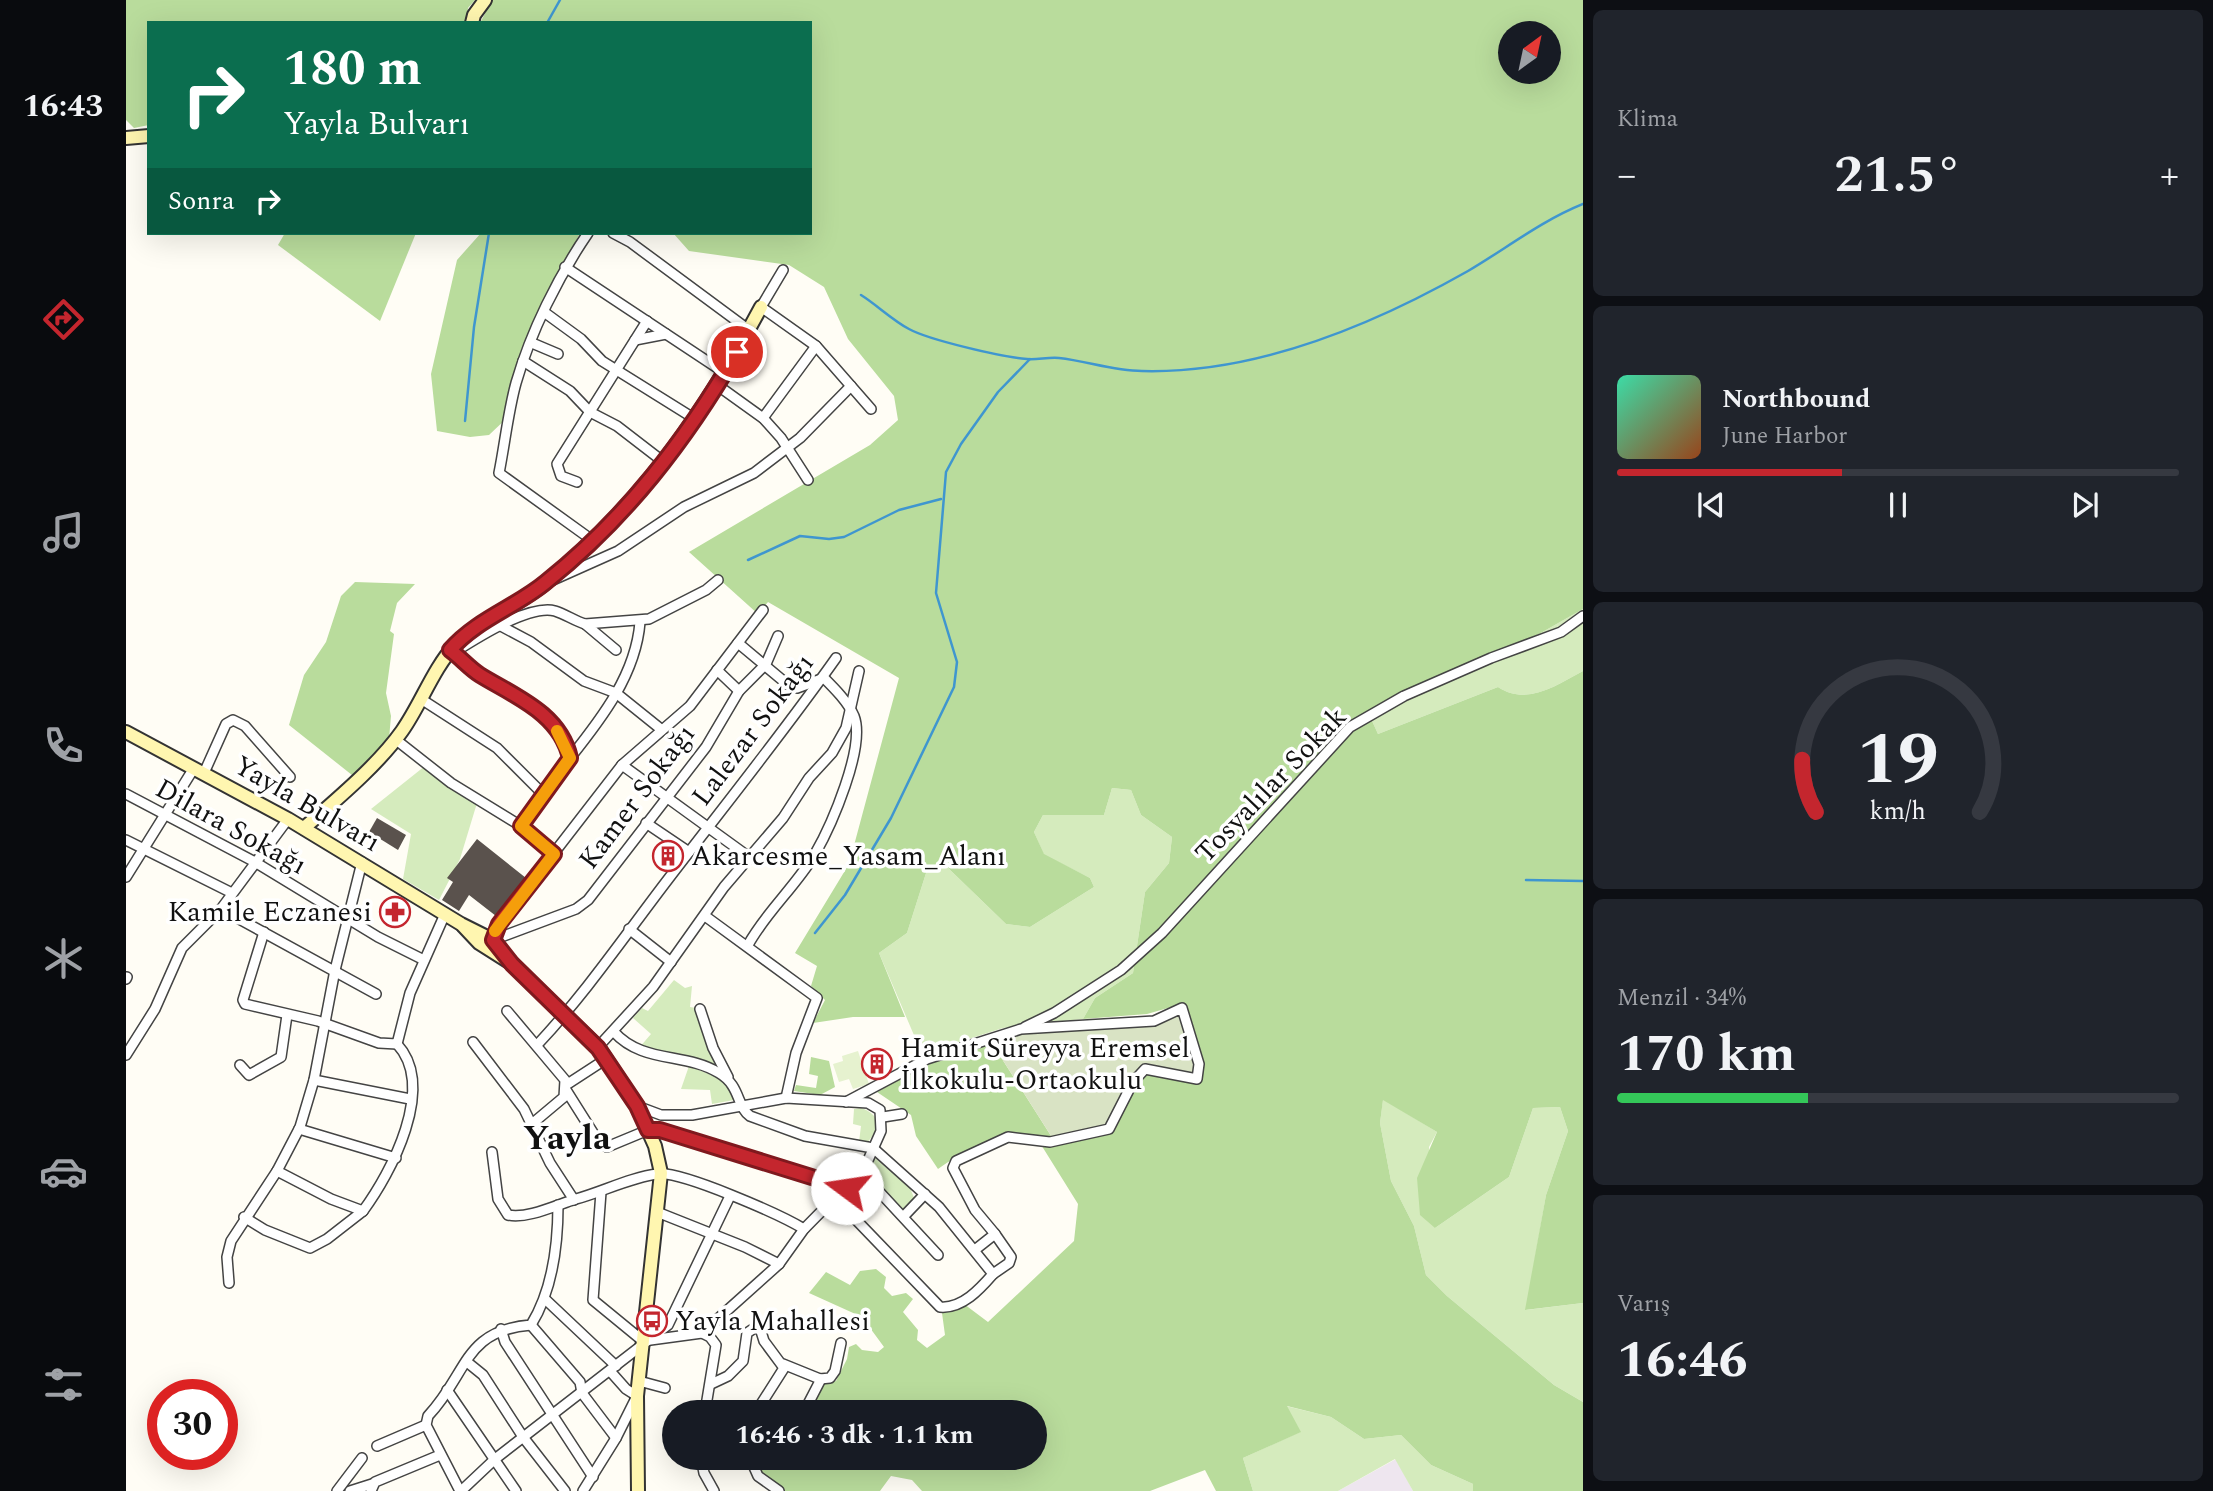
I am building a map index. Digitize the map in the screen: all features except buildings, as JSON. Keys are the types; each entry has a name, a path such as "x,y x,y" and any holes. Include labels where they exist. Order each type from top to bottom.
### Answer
{"main road":[{"path":"473,21 485,0"},
{"path":"126,138 147,135"},
{"path":"304,828 395,739 452,652 489,617 545,584 633,502 665,463 695,419 725,373 761,307"},
{"name":"Yayla Bulvarı","path":"126,732 304,828 461,924 493,940 512,964 606,1059 637,1106 648,1130 661,1173 637,1396 638,1491"},
{"name":"Yayla Bulvarı","path":"461,924 479,943 512,964"}],"street":[{"path":"587,235 565,267 523,361 499,473 592,540"},
{"path":"617,235 749,330"},
{"path":"565,267 725,373"},
{"path":"783,270 761,307 816,345 871,409"},
{"path":"544,312 581,339 603,361 695,419"},
{"path":"577,482 561,476 556,464 647,321"},
{"path":"635,340 666,334"},
{"path":"532,342 558,354"},
{"path":"763,418 816,345"},
{"path":"523,361 570,391 590,412 617,426 665,463"},
{"path":"717,385 763,418 808,480"},
{"path":"545,584 618,551 684,507 754,473 788,449 851,386"},
{"path":"585,624 640,622 662,615 706,590 718,580"},
{"path":"493,940 499,924 622,765 690,706 763,610"},
{"path":"570,758 558,731 523,697 479,674 452,652 501,626 549,611 585,624 617,650"},
{"name":"Tosyalılar Sokak","path":"1021,1029 1054,1013 1121,970 1162,933 1350,727 1404,696 1561,632 1583,616"},
{"path":"521,826 616,693 633,656 640,622"},
{"path":"501,626 531,642 584,681 616,693 662,730"},
{"name":"Kamer Sokağı","path":"493,940 576,909 589,900 706,747 738,691 765,664 778,636"},
{"path":"738,643 780,680 797,688 824,678 854,716 857,738 853,761 813,856 760,922 748,945"},
{"name":"Lalezar Sokağı","path":"537,1045 565,1015 766,748 824,678 836,658"},
{"path":"717,670 738,691"},
{"path":"598,1048 671,962 724,887 783,818 809,778 832,753 846,728 859,671"},
{"path":"421,699 498,748 544,795"},
{"path":"126,877 166,815 200,771 226,724 233,720 245,726 290,777"},
{"path":"395,739 451,783 521,826 554,854"},
{"path":"622,765 749,858"},
{"name":"Dilara Sokağı","path":"126,794 255,862 347,918 424,960"},
{"path":"126,1055 155,1009 182,948 221,909 288,819"},
{"path":"646,823 689,852"},
{"path":"126,840 232,893"},
{"path":"229,1283 229,1248 244,1217 277,1171 299,1129 314,1080 335,970 362,862"},
{"path":"221,909 376,994"},
{"path":"244,1217 265,1230 310,1248 327,1239 363,1211 396,1158 410,1099 408,1060 397,1044 410,993 445,914"},
{"path":"705,916 817,998 796,1053 786,1098"},
{"path":"629,929 671,962"},
{"path":"264,932 243,1000 252,1007 324,1024 379,1043 397,1044"},
{"path":"836,1199 940,1307 958,1303 978,1292 993,1274 1009,1263 1011,1257 975,1210 953,1168 956,1161 1009,1137 1050,1142 1109,1129 1133,1082 1145,1069 1197,1079 1199,1064 1182,1008 1154,1021 1021,1029 927,1059 846,1102"},
{"path":"700,1009 713,1048 742,1106 750,1116 805,1136 873,1148 925,1194 976,1249 993,1274"},
{"path":"508,1011 537,1045 595,1136 607,1147 648,1130 660,1130 847,1188"},
{"path":"240,1065 249,1075 281,1057 286,1015"},
{"path":"614,1032 635,1051 717,1071 733,1084"},
{"path":"473,1042 533,1123 550,1163 574,1200"},
{"path":"533,1123 564,1097 566,1088 606,1059"},
{"path":"314,1080 410,1099"},
{"path":"637,1106 648,1112 678,1116 786,1098 875,1105 883,1117"},
{"path":"883,1117 902,1114"},
{"path":"601,1192 593,1300 643,1341 702,1333 779,1264 804,1229 861,1172 873,1148 883,1117"},
{"path":"299,1129 396,1158"},
{"path":"492,1152 498,1199 504,1212 517,1216 661,1173 730,1196 804,1229"},
{"path":"277,1171 331,1199 363,1211"},
{"path":"861,1172 938,1255"},
{"path":"904,1216 925,1194"},
{"path":"531,1325 500,1329 480,1343 428,1416 426,1425 460,1491 495,1459 613,1368 643,1341 660,1334 668,1325 730,1196"},
{"path":"531,1325 545,1298 558,1224 558,1205"},
{"path":"657,1212 714,1234 779,1264"},
{"path":"976,1249 995,1234"},
{"path":"545,1298 613,1368 626,1390 637,1396 616,1438 583,1491"},
{"path":"531,1325 580,1382 582,1392 616,1438"},
{"path":"711,1384 728,1376 743,1361 747,1333 755,1325 759,1325 764,1341 783,1364 821,1379 830,1378 835,1371 841,1343"},
{"path":"500,1329 508,1348 593,1477"},
{"path":"702,1333 710,1337 716,1345 708,1400"},
{"path":"467,1362 483,1375 523,1437 565,1491"},
{"path":"765,1400 781,1377 783,1364"},
{"path":"808,1400 821,1379"},
{"path":"639,1381 666,1388"},
{"path":"447,1390 516,1491"},
{"path":"377,1446 426,1425"},
{"path":"350,1491 371,1488 440,1455"},
{"path":"337,1491 362,1458"},
{"path":"703,1470 715,1491"},
{"path":"755,1470 758,1476 779,1491"}],"shaded area":[{"path":"1396,1459 1413,1491 1338,1491"}],"green space":[{"path":"126,0 475,0 468,8 467,21 147,21 147,125 134,128 126,120"},
{"path":"492,0 1583,0 1583,609 1539,634 1368,712 1378,734 1498,687 1520,695 1541,692 1583,671 1583,1303 1525,1310 1546,1195 1568,1131 1560,1107 1533,1108 1509,1177 1435,1228 1420,1215 1417,1178 1437,1132 1383,1100 1380,1123 1391,1181 1414,1226 1426,1275 1447,1296 1554,1385 1583,1402 1583,1491 1473,1491 1473,1484 1431,1465 1401,1435 1364,1439 1331,1417 1287,1406 1301,1432 1243,1458 1253,1491 1216,1491 1205,1470 1150,1491 922,1491 912,1480 891,1476 880,1491 779,1491 763,1480 757,1470 1047,1470 1047,1400 814,1400 823,1384 836,1381 847,1359 849,1347 856,1344 862,1350 878,1352 884,1347 862,1317 809,1293 826,1272 850,1285 860,1271 876,1269 886,1277 884,1288 892,1296 906,1293 913,1299 903,1312 918,1330 917,1340 927,1348 945,1335 942,1313 964,1304 988,1322 1074,1241 1078,1204 1035,1135 1008,1136 984,1143 938,1169 916,1136 911,1115 877,1092 926,1065 990,1040 1053,1139 1145,1065 1194,1077 1194,1064 1175,1006 1147,1014 1083,1019 1095,998 1133,973 1145,892 1169,863 1172,837 1141,815 1131,790 1112,788 1104,815 1043,815 1034,832 1044,854 1090,878 1094,887 1030,927 1006,924 946,866 927,870 907,933 879,953 905,1017 853,1017 813,1023 825,1000 811,986 817,966 795,953 849,864 899,678 768,602 758,614 689,552 870,445 898,420 894,396 848,339 824,287 789,265 689,251 675,235 812,235 812,21 481,21"},
{"path":"284,235 415,235 380,321 278,245"},
{"path":"479,235 579,235 521,350 508,417 489,435 470,437 437,431 431,374 457,260"},
{"path":"355,582 415,584 397,603 390,631 394,634 386,693 391,716 389,739 352,775 289,725 304,675 326,642 341,596"},
{"path":"1583,609 1583,671 1541,692 1520,695 1498,687 1378,734 1368,712 1539,634"},
{"path":"425,766 477,803 460,859 439,900 403,879 411,834 371,809"},
{"path":"1112,788 1131,790 1141,815 1172,837 1169,863 1145,892 1133,973 1095,998 1083,1019 1003,1028 922,1054 879,953 907,933 927,870 946,866 1006,924 1030,927 1094,887 1090,878 1044,855 1034,832 1043,815 1104,815"},
{"path":"674,980 685,988 692,986 690,1007 696,1008 721,1066 718,1069 684,1056 639,1048 651,1034 633,1018 642,1008 648,1011"},
{"path":"1178,1014 1194,1064 1194,1077 1145,1065 1107,1128 1053,1139 990,1040 1008,1034 1167,1021"},
{"path":"858,1051 869,1084 853,1089 849,1079 839,1082 833,1064 843,1061 842,1056"},
{"path":"811,1057 829,1061 835,1087 820,1095 794,1091 796,1085 816,1088 818,1076 809,1074"},
{"path":"689,1066 726,1081 734,1100 712,1104 710,1090 681,1089"},
{"path":"1383,1099 1437,1132 1429,1147 1435,1228 1509,1177 1533,1108 1560,1107 1568,1131 1546,1195 1526,1310 1583,1303 1583,1402 1554,1385 1447,1296 1426,1275 1414,1226 1391,1181 1380,1123"},
{"path":"861,1108 872,1114 877,1122 875,1132 867,1143 859,1142 861,1126 853,1124 854,1109"},
{"path":"875,1158 910,1188 915,1200 906,1211 901,1210 867,1172"},
{"path":"1286,1406 1331,1417 1364,1439 1401,1435 1431,1465 1473,1484 1473,1491 1413,1491 1395,1459 1338,1491 1253,1491 1243,1458 1300,1432"}],"waterway":[{"path":"548,21 560,0"},
{"path":"861,295 909,329 984,352 1027,359 1059,358 1131,371 1185,370 1270,355 1352,328 1431,291 1538,227 1583,204"},
{"path":"465,421 474,327 489,235"},
{"path":"815,933 845,895 891,818 954,687 957,662 936,593 946,472 961,444 998,392 1030,359"},
{"path":"748,560 800,536 829,539 844,537 899,510 941,499"},
{"path":"1526,880 1583,881"}],"slow traffic":[{"path":"495,931 554,854 521,826 551,788 570,758 569,750 557,731"}],"place":[{"name":"Akarcesme_Yasam_Alanı","path":"668,856"},
{"name":"Kamile Eczanesi","path":"395,912"},
{"name":"Hamit Süreyya Eremsel İlkokulu-Ortaokulu","path":"877,1064"},
{"name":"Yayla Mahallesi","path":"652,1321"}],"district":[{"name":"Yayla","path":"567,1138"}],"route":[{"path":"737,352 677,447 633,502 545,584 489,617 450,650 479,674 523,697 558,731 569,750 570,758 551,788 521,826 554,854 499,924 493,940 512,964 598,1048 637,1106 648,1130 660,1130 804,1177 847,1188"}]}
